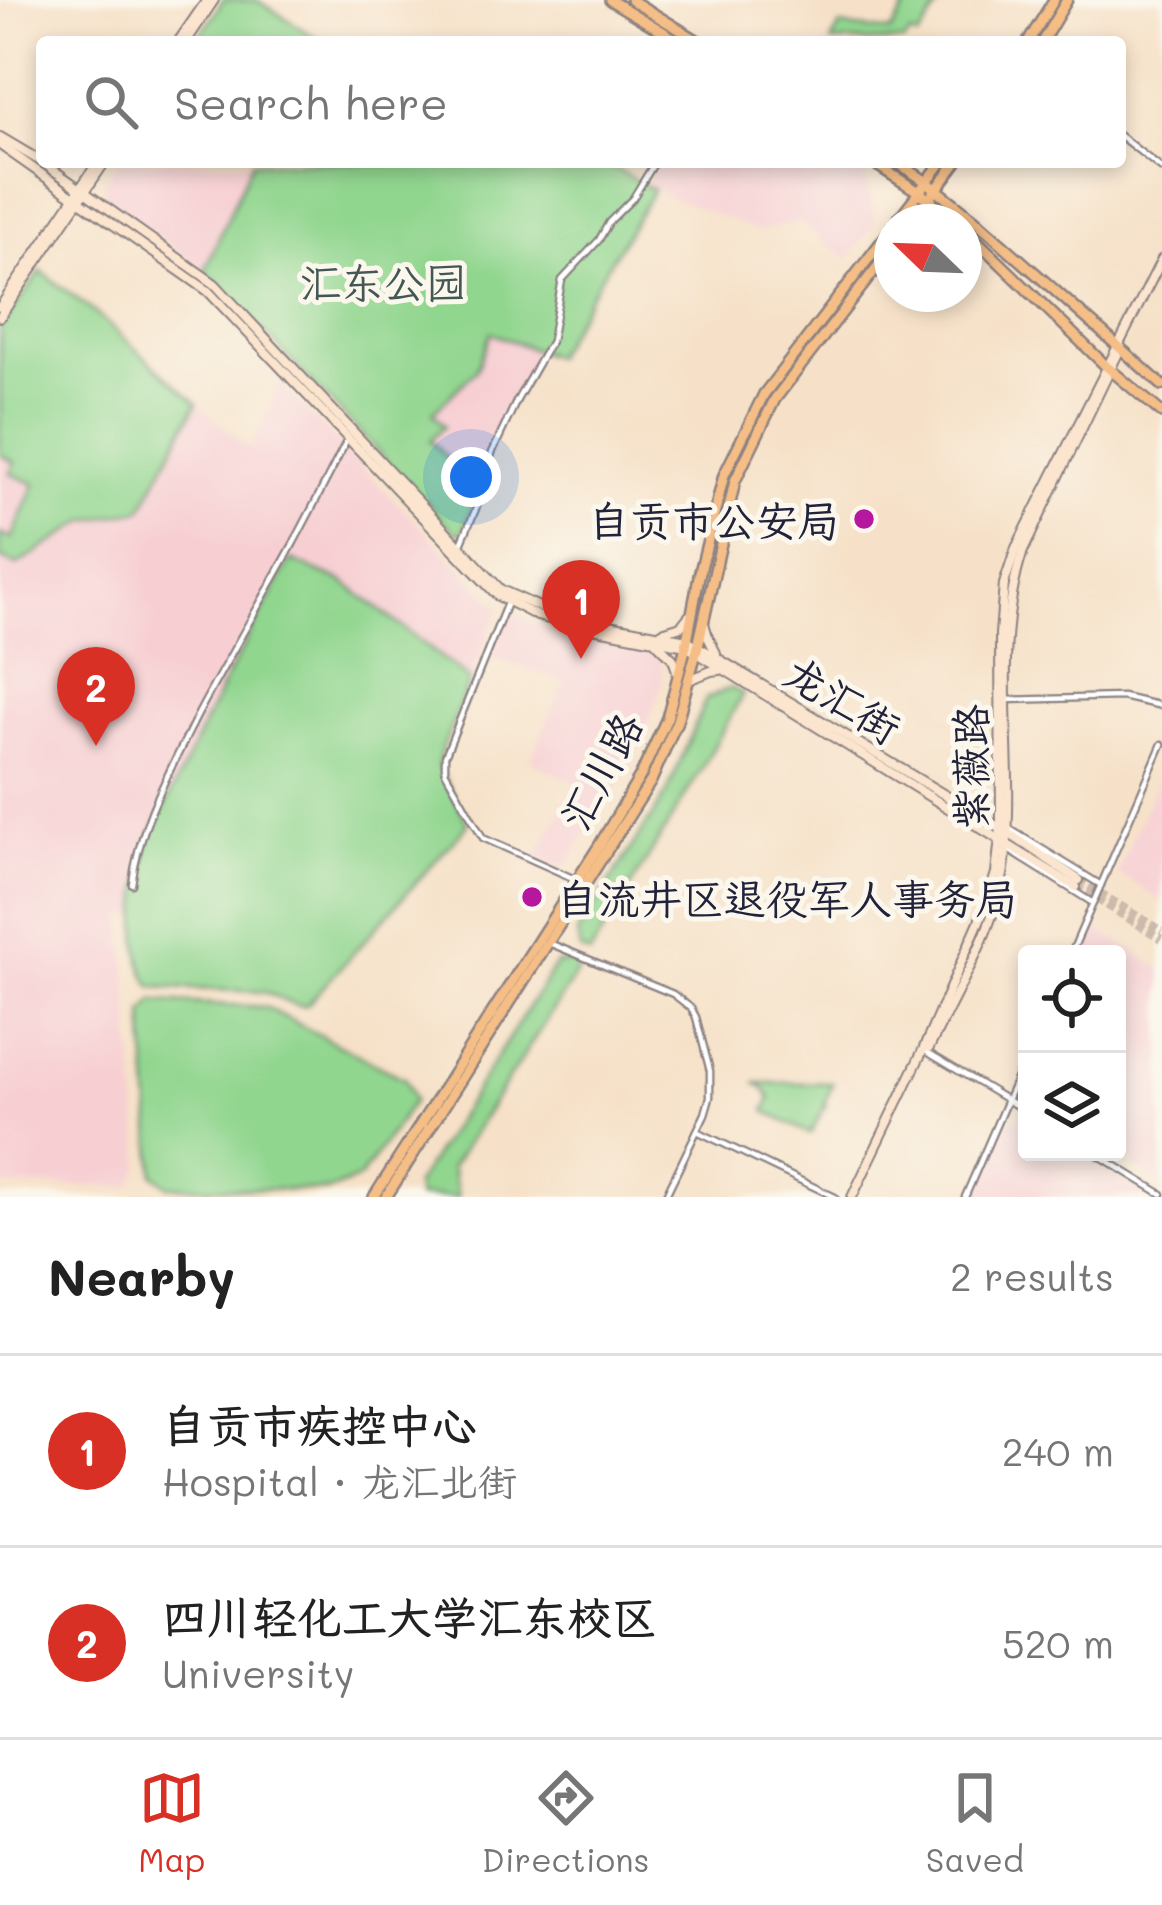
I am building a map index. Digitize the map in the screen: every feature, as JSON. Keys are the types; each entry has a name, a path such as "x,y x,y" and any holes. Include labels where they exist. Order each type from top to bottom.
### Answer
{"main road":[{"path":"186,36 210,0"},
{"path":"610,0 670,36"},
{"path":"631,0 690,36"},
{"path":"1032,36 1054,0"},
{"path":"1046,36 1067,0"},
{"path":"0,141 36,159"},
{"path":"0,141 36,164"},
{"path":"42,168 215,284 501,590 557,615 652,636 674,659 683,678 725,666 704,620"},
{"path":"49,168 208,291 507,603 556,621 652,636 681,626 693,610"},
{"path":"0,307 97,168"},
{"path":"881,168 934,204"},
{"path":"906,168 1162,386"},
{"name":"汇川路","path":"920,204 927,182 938,168"},
{"name":"汇川路","path":"916,204 937,190 953,168"},
{"path":"0,317 80,193"},
{"path":"982,246 1108,368 1162,413"},
{"name":"汇川路","path":"692,646 693,610 724,475 764,394 874,251"},
{"name":"紫薇路","path":"855,1197 997,900 1005,837 1000,634 1004,584 1016,548 1162,259"},
{"name":"汇川路","path":"374,1197 641,775 704,620 735,481 775,399 874,271"},
{"name":"龙汇街","path":"652,636 692,646 1078,884"},
{"name":"汇川路","path":"386,1197 651,781 677,721 683,678"},
{"name":"紫薇路","path":"855,1197 984,910 1005,837"}],"street":[{"path":"1126,141 1162,169"},
{"path":"460,546 481,497 492,453 550,340 562,280 633,198 651,168"},
{"path":"132,884 143,831 158,795 224,663 347,440"},
{"path":"507,603 445,756 445,771 483,838 577,880"},
{"path":"1003,700 1122,697 1162,706"},
{"path":"1075,945 1162,744"},
{"path":"1005,837 1101,885"},
{"path":"1005,837 1093,903"},
{"path":"550,944 673,994 691,1008 711,1080 708,1107 665,1197"},
{"path":"927,1052 1018,1107"},
{"path":"965,1197 1018,1075"},
{"path":"698,1131 835,1197"},
{"path":"1108,1161 1162,1194"}],"shaded area":[{"path":"113,168 249,168 205,270 107,201 104,183"},
{"path":"655,168 859,168 864,171 874,224 848,259 799,222 758,231 645,185"},
{"path":"491,332 540,352 488,452 479,492 429,439 443,426 432,413 476,370"},
{"path":"280,384 500,608 470,680 344,582 290,560 161,811 150,838 139,914 123,916 141,1166 130,1186 0,1186 0,558 17,564 86,521 141,510 197,403 250,450"},
{"path":"0,455 16,462 35,484 12,539 0,534"},
{"path":"510,612 536,624 662,651 662,681 625,772 564,868 536,856 577,784 530,761 565,681 492,657"},
{"path":"1162,770 1162,901 1117,873"},
{"path":"1093,927 1123,945 1085,945"},
{"path":"1126,947 1162,969 1162,1183 1126,1161"},
{"path":"1018,1118 1018,1161 1092,1161 1151,1197 975,1197 1009,1121"}],"green space":[{"path":"223,0 257,0 314,36 200,36"},
{"path":"911,0 943,0 919,36 834,36 840,26 891,32"},
{"name":"汇东公园","path":"249,168 614,168 653,190 553,357 491,333 476,370 433,413 444,426 430,440 479,492 463,531 456,534 205,270"},
{"path":"41,271 197,403 141,510 86,521 17,565 0,558 0,534 12,539 35,484 11,474 15,462 0,455 0,329"},
{"path":"291,560 344,582 470,680 438,765 468,824 307,1005 298,1006 265,992 153,987 145,974 138,937 150,838 227,676"},
{"path":"731,688 743,694 701,770 590,954 580,950 577,933 667,793 706,699"},
{"path":"556,964 582,965 451,1167 458,1197 417,1197 415,1185"},
{"path":"154,1001 265,1007 405,1079 414,1100 360,1178 329,1191 168,1186 154,1174 144,1013"},
{"path":"755,1083 833,1084 810,1134 765,1111 771,1098"}],"tunnel":[{"path":"1079,880 1162,931"},
{"path":"1076,887 1162,939"}],"place":[{"name":"自贡市公安局","path":"864,519"},
{"name":"自贡市疾控中心","path":"581,659"},
{"name":"四川轻化工大学汇东校区","path":"96,746"},
{"name":"自流井区退役军人事务局","path":"532,897"}]}
